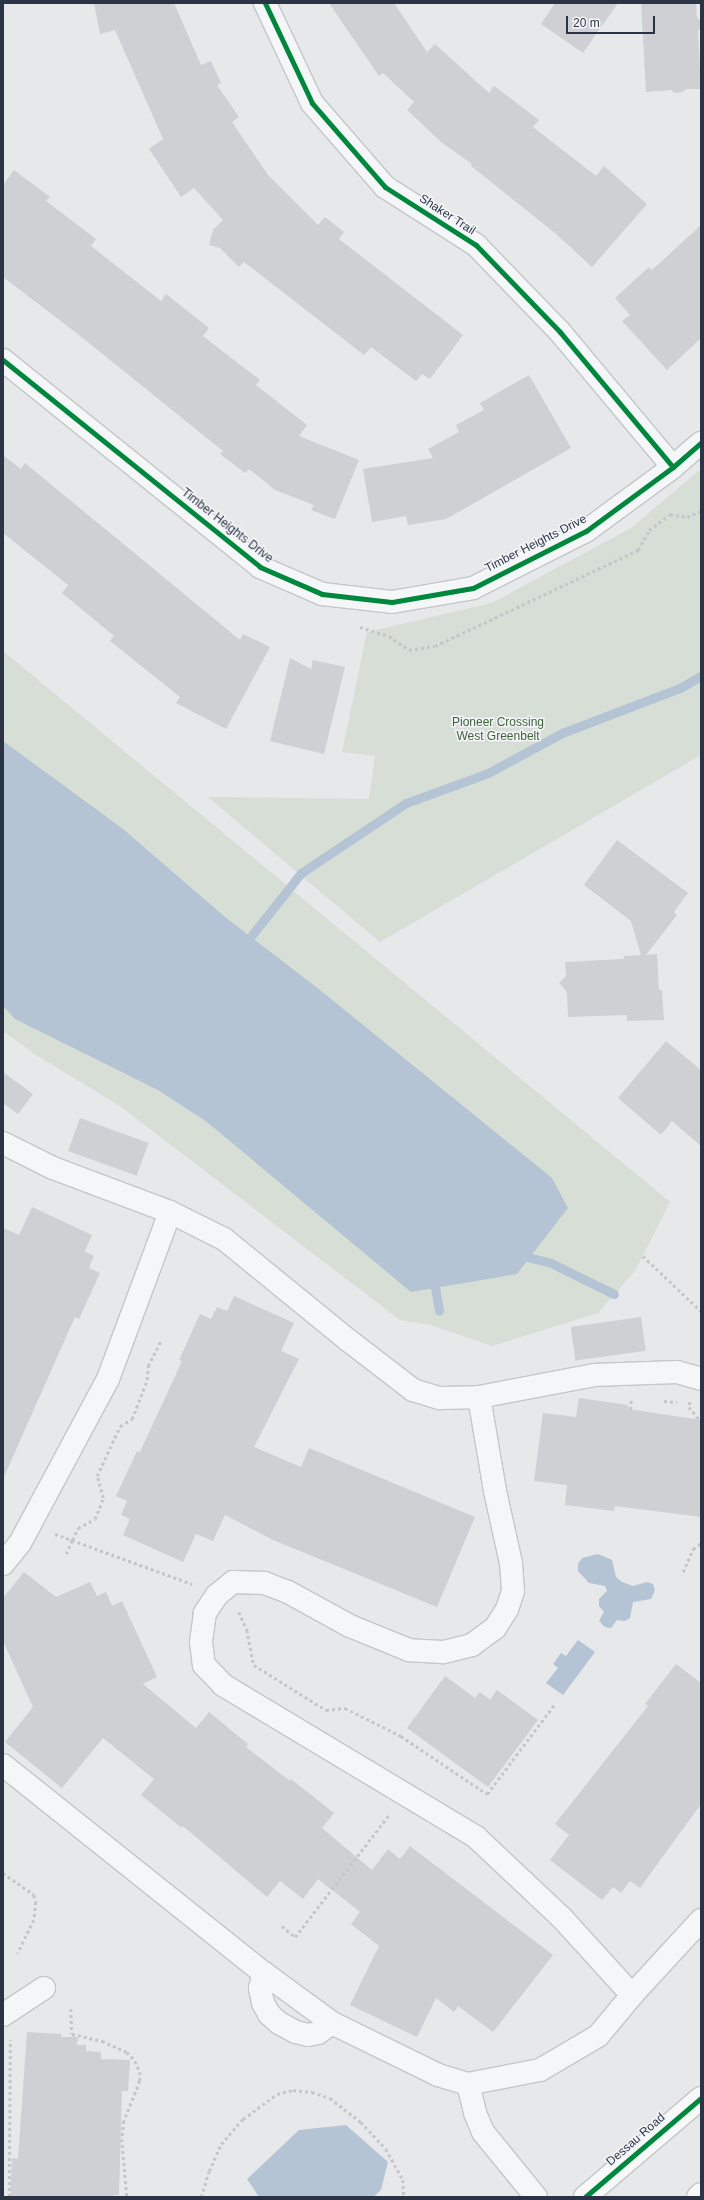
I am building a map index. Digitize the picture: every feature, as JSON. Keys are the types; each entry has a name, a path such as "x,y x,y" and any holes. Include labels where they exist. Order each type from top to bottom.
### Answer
{"main road":[{"name":"Dessau Road","path":"585,2197 701,2098"},
{"path":"698,2197 701,2194"}],"street":[{"name":"Shaker Trail","path":"265,3 312,103 385,187 476,245 560,332 673,467"},
{"name":"Timber Heights Drive","path":"3,360 260,567 322,594 392,602 473,588 586,531 673,467 701,443"},
{"path":"3,1143 53,1168 170,1212 224,1239 348,1340 413,1390 440,1398 479,1397 594,1375 677,1372 696,1387"},
{"path":"3,1564 20,1543 108,1379 170,1212"},
{"path":"479,1397 495,1490 511,1563 513,1592 507,1609 494,1628 472,1645 465,1647 443,1652 409,1650 350,1626 288,1592 264,1583 233,1582 217,1595 205,1613 201,1642 204,1665 223,1685 476,1837 562,1918 632,1995"},
{"path":"3,1765 264,1973 332,2023 438,2075 468,2084 540,2070 598,2036 632,1995 701,1920"},
{"path":"264,1973 260,1988 263,2003 269,2014 279,2023 296,2032 308,2036 318,2033 332,2023"},
{"path":"3,2015 44,1988"},
{"path":"468,2084 475,2113 483,2132 536,2197"}],"path":[{"path":"360,627 389,636 409,650 435,646 638,550 649,530 670,514 687,517 701,511"},
{"path":"643,1256 701,1311"},
{"path":"66,1554 78,1528 95,1519 103,1498 97,1476 120,1426 132,1419 147,1380 148,1366 161,1341"},
{"path":"696,1387 689,1407 701,1422"},
{"path":"72,1540 196,1585"},
{"path":"683,1572 693,1548 701,1543"},
{"path":"237,1606 248,1630 254,1665 326,1710 345,1708 401,1736 487,1794 554,1705"},
{"path":"282,1926 295,1937 393,1810"},
{"path":"3,1873 34,1895 36,1902 34,1920 18,1953"},
{"path":"72,2009 72,2034 102,2041 127,2052 135,2061 140,2072 140,2081 124,2121 122,2139 127,2197"},
{"path":"9,2197 10,2036"},
{"path":"201,2197 209,2171 222,2144 243,2119 277,2094 293,2090 312,2092 330,2098 361,2122 386,2149 403,2180 404,2197"}],"green space":[{"name":"Pioneer Crossing West Greenbelt","path":"701,469 701,755 380,942 208,797 369,799 375,756 342,752 367,632 492,603 631,528"},
{"path":"3,651 670,1202 635,1271 598,1313 492,1346 431,1325 400,1320 120,1106 36,1055 3,1031"}],"water":[{"path":"3,741 123,829 225,917 320,990 552,1178 568,1208 517,1274 411,1292 207,1122 158,1090 15,1019 3,1006"},
{"path":"598,1554 612,1560 616,1577 622,1582 633,1586 647,1582 653,1584 655,1590 651,1599 633,1602 630,1618 625,1621 617,1620 611,1628 605,1627 599,1621 604,1612 599,1606 599,1599 607,1591 605,1586 589,1583 578,1571 578,1564 582,1558"},
{"path":"578,1640 595,1652 563,1695 546,1683 558,1668 553,1664 561,1653 566,1656"},
{"path":"346,2125 388,2162 381,2190 373,2197 259,2197 247,2179 299,2130"}],"building":[{"path":"94,3 174,3 201,65 211,61 221,83 217,85 239,117 232,122 268,175 318,225 325,217 344,232 339,239 463,335 430,379 422,374 416,381 371,347 364,355 244,262 239,267 220,248 209,245 213,230 223,220 194,188 181,197 149,149 163,139 115,30 100,34"},
{"path":"329,3 394,3 427,52 435,44 489,93 494,86 539,120 533,127 596,176 604,166 647,204 592,267 555,233 471,166 472,164 441,142 407,110 414,102 383,73 379,76"},
{"path":"555,3 618,3 583,53 541,24"},
{"path":"641,3 696,3 697,18 701,21 701,28 698,31 701,89 686,89 683,92 675,93 671,90 646,92"},
{"path":"14,170 50,197 46,201 96,239 91,246 161,301 166,294 209,328 203,336 260,380 256,385 307,425 299,436 359,460 335,519 311,510 314,505 275,490 249,469 245,473 220,454 223,451 79,335 3,277 3,185"},
{"path":"701,225 701,338 667,370 622,321 630,315 615,298 649,267 652,270"},
{"path":"529,375 571,448 446,519 408,525 406,516 372,522 363,469 433,458 428,449 459,432 456,425 484,410 480,403"},
{"path":"3,455 21,469 25,463 240,640 243,634 270,647 226,729 176,703 180,697 110,641 114,636 62,593 68,585 3,533"},
{"path":"290,658 311,669 313,660 345,667 324,754 270,741"},
{"path":"617,840 688,893 674,912 677,915 646,955 657,954 659,990 662,990 664,1020 627,1021 627,1015 568,1017 567,992 559,983 566,976 565,962 624,959 624,956 641,955 631,921 584,885"},
{"path":"666,1041 701,1070 701,1146 672,1121 661,1135 618,1098"},
{"path":"3,1072 33,1094 18,1114 3,1103"},
{"path":"80,1118 149,1143 137,1176 68,1151"},
{"path":"32,1207 92,1235 85,1251 94,1256 89,1268 100,1273 79,1319 75,1317 3,1479 3,1228 19,1235"},
{"path":"234,1296 294,1323 281,1351 299,1359 254,1447 301,1467 309,1448 475,1517 437,1607 273,1540 225,1515 213,1541 196,1534 183,1562 123,1535 130,1519 121,1515 127,1501 116,1496 137,1451 140,1452 182,1361 179,1360 200,1314 211,1319 217,1307 227,1311"},
{"path":"641,1317 646,1351 575,1361 571,1327"},
{"path":"579,1398 628,1405 628,1409 701,1420 701,1517 615,1506 614,1511 565,1505 567,1485 534,1481 543,1413 576,1417"},
{"path":"24,1572 56,1597 90,1582 97,1596 106,1592 112,1606 122,1601 157,1677 143,1684 196,1728 209,1712 248,1744 246,1747 290,1781 291,1779 334,1813 322,1828 372,1870 388,1849 400,1859 410,1846 553,1955 493,2032 458,2006 454,2012 436,1998 417,2037 350,2005 379,1946 351,1924 360,1912 318,1879 303,1899 280,1881 267,1897 183,1826 182,1828 141,1795 154,1779 103,1738 62,1788 5,1742 33,1707 3,1641 3,1598"},
{"path":"676,1664 701,1683 701,1804 640,1888 630,1881 621,1893 613,1887 602,1900 550,1860 569,1835 555,1824 648,1706 645,1704"},
{"path":"445,1676 475,1698 480,1692 490,1700 497,1690 538,1720 488,1787 407,1728"},
{"path":"27,2032 62,2034 61,2037 78,2037 77,2045 86,2045 86,2051 101,2052 101,2059 130,2060 128,2091 122,2091 119,2195 113,2195 113,2197 10,2197 12,2158 18,2159"}],"waterway":[{"path":"244,945 301,873 406,803 488,773 562,733 680,688 701,676"},
{"path":"519,1255 551,1263 614,1294"},
{"path":"433,1276 439,1310"}],"cycle path":[{"path":"265,3 312,103 385,187 476,245 560,332 673,467"},
{"path":"3,360 260,567 322,594 392,602 473,588 586,531 673,467 701,443"},
{"path":"585,2197 701,2098"}]}
